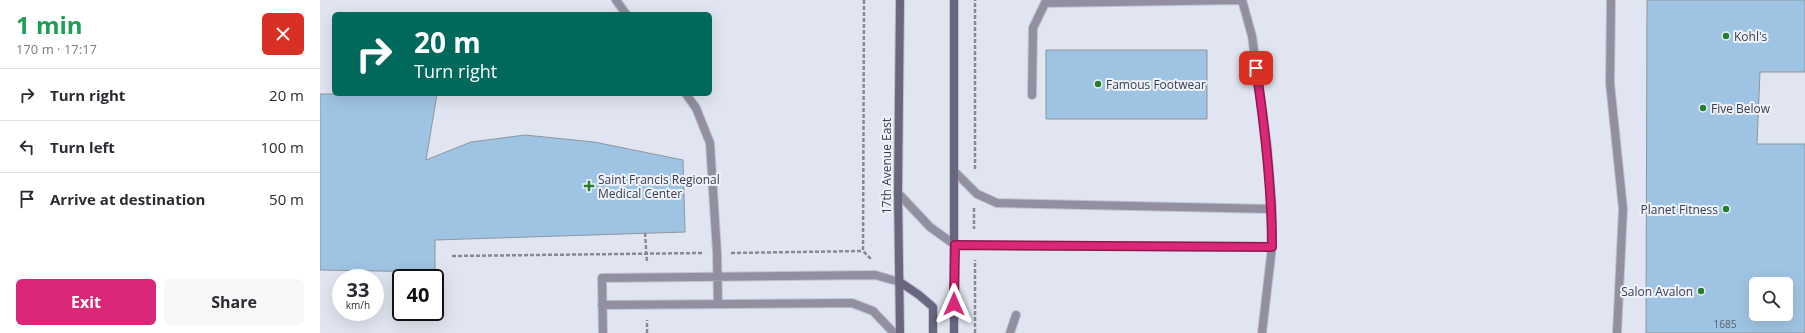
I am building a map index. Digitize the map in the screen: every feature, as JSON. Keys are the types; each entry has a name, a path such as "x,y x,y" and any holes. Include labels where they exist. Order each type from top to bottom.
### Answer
{"street":[{"name":"17th Avenue East","path":"900,0 898,193 900,333"},
{"path":"954,0 954,333"},
{"path":"900,282 919,294 933,306 933,333"}],"lane":[{"path":"616,0 625,12"},
{"path":"1032,95 1033,28 1046,1 1242,0 1252,36 1268,146 1272,209 1272,247 1262,333"},
{"path":"1611,0 1610,83 1623,209 1622,269 1617,333"},
{"path":"687,96 696,108 710,143 717,253 718,304"},
{"path":"955,172 977,194 997,203 1272,209"},
{"path":"898,193 930,227 955,245 1272,247"},
{"path":"603,333 602,278 875,275 900,282"},
{"path":"602,305 852,303 873,312 894,333"},
{"path":"1010,333 1016,315"}],"path":[{"path":"864,0 863,251 873,261 875,275"},
{"path":"975,0 975,333"},
{"path":"452,256 863,251"}],"building":[{"path":"1647,0 1805,0 1805,72 1760,72 1757,144 1805,144 1805,333 1646,333"},
{"name":"Famous Footwear","path":"1046,50 1207,50 1207,119 1046,119"},
{"path":"320,94 332,94 332,96 437,96 426,160 471,142 525,135 594,142 683,160 685,232 435,240 435,269 392,269 392,271 384,271 384,269 332,269 332,270 320,270"}],"place":[{"name":"Kohl's","path":"1726,36"},
{"name":"Famous Footwear","path":"1098,84"},
{"name":"Five Below","path":"1703,108"},
{"name":"Saint Francis Regional Medical Center","path":"589,186"},
{"name":"Planet Fitness","path":"1726,209"},
{"name":"Salon Avalon","path":"1701,291"}],"route":[{"path":"954,304 955,245 1272,247 1272,209 1268,146 1256,68"}]}
